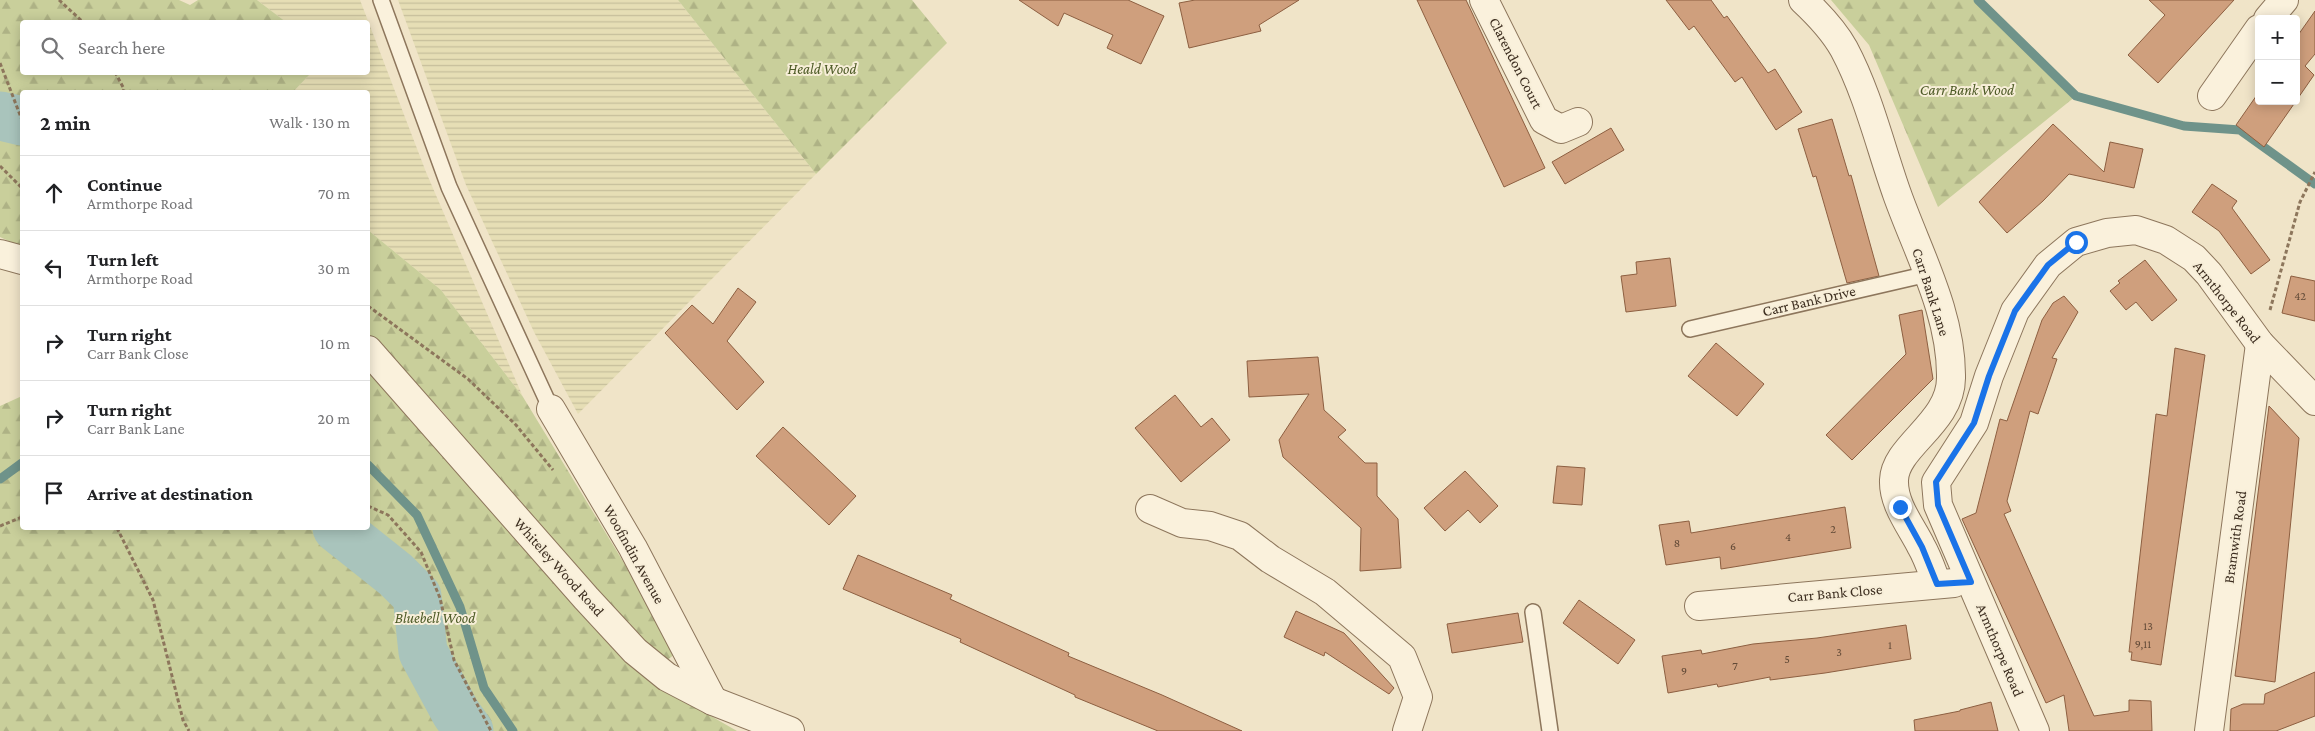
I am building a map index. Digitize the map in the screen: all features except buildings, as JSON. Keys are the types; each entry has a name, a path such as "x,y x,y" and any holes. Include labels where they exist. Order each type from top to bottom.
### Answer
{"street":[{"name":"Clarendon Court","path":"1484,0 1544,120 1561,129 1578,122"},
{"name":"Carr Bank Lane","path":"1803,0 1818,14 1843,48 1863,90 1944,324 1950,357 1951,380 1946,403 1898,463 1894,481 1900,507 1922,547 1937,584"},
{"path":"2271,15 2284,0"},
{"path":"2212,96 2255,35"},
{"name":"Armthorpe Road","path":"2035,731 1938,505 1936,482 1974,423 1989,376 2015,311 2048,265 2076,242 2108,233 2136,230 2166,240 2194,258 2209,274 2260,344 2315,401"},
{"path":"0,254 20,259"},
{"name":"Bramwith Road","path":"2209,731 2260,344"},
{"name":"Whiteley Wood Road","path":"370,352 635,651 666,677 713,700 790,731"},
{"name":"Woofindin Avenue","path":"551,409 633,548 713,700"},
{"path":"1150,509 1182,524 1210,526 1240,536 1270,559 1326,592 1402,657 1418,697 1407,731"},
{"name":"Carr Bank Close","path":"1699,606 1971,582"}],"lane":[{"path":"381,0 449,187 551,409"},
{"name":"Carr Bank Drive","path":"1690,329 1928,274"},
{"path":"1533,612 1550,731"}],"path":[{"path":"60,0 81,20"},
{"path":"0,63 20,115"},
{"path":"117,75 124,90"},
{"path":"0,166 20,186"},
{"path":"2260,344 2300,202 2315,172"},
{"path":"370,307 468,379 516,425 554,472"},
{"path":"370,507 388,515 421,552 440,598 454,660 491,731"},
{"path":"0,526 20,518"},
{"path":"118,530 153,600 184,720 189,731"}],"shaded area":[{"path":"257,0 360,0 368,20 283,20"},
{"path":"398,0 678,0 816,174 578,414 534,332 466,185"},
{"path":"370,26 426,172 523,397 441,290 370,232 370,90 295,90 309,75 370,75"}],"green space":[{"path":"0,0 179,0 190,5 198,0 257,0 283,20 20,20 20,75 309,75 295,90 20,90 20,245 0,237"},
{"name":"Heald Wood","path":"678,0 912,0 947,43 816,174"},
{"name":"Carr Bank Wood","path":"1831,0 1978,0 2076,96 1938,207 1869,45"},
{"path":"370,232 441,290 523,397 624,563 675,654 666,661 593,591 442,411 370,336"},
{"name":"Bluebell Wood","path":"370,365 504,526 650,681 737,731 0,731 0,406 20,397 20,530 370,530"}],"waterway":[{"path":"1978,0 2076,96 2184,126 2240,130 2315,184"},
{"path":"0,116 20,121"},
{"path":"0,479 20,464"},
{"path":"370,467 417,515 460,607 484,688 513,731"},
{"path":"340,530 396,575 417,596 423,652 456,713 469,731"}],"route":[{"path":"1900,507 1922,547 1937,584 1971,582 1938,505 1936,482 1974,423 1989,376 2015,311 2048,265 2076,242"}]}
